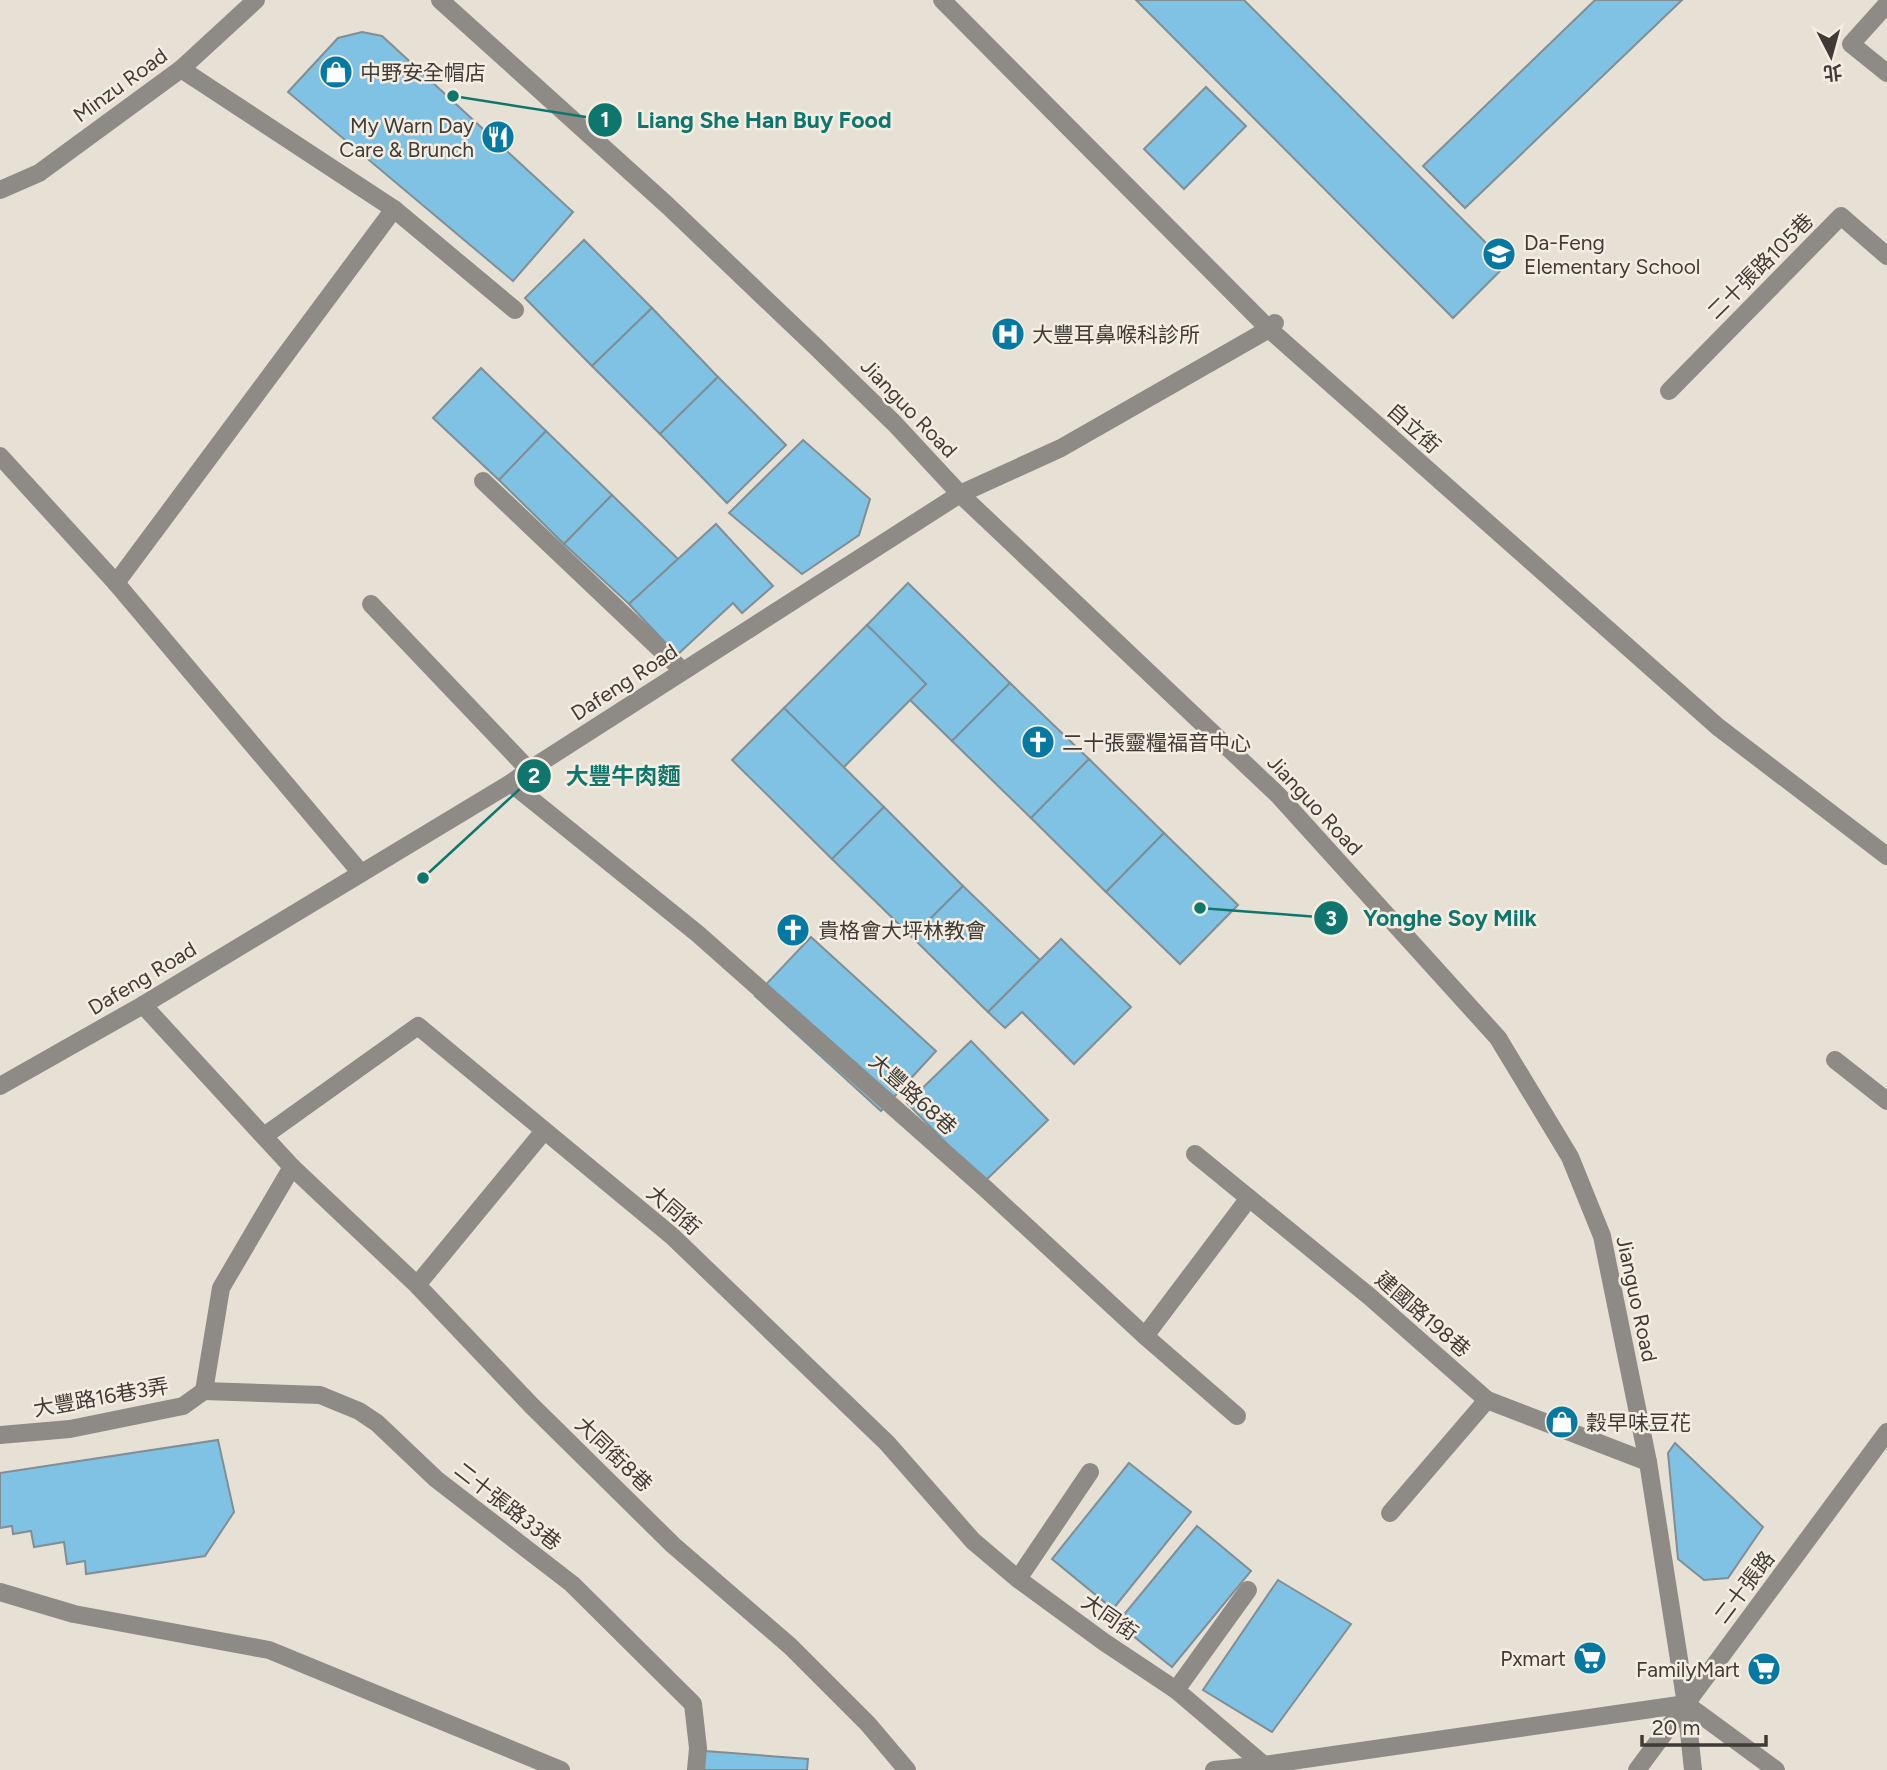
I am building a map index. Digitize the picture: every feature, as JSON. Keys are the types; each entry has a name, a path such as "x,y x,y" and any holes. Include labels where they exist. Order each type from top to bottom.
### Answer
{"street":[{"name":"Minzu Road","path":"0,190 39,173 181,69 256,0"},
{"name":"Jianguo Road","path":"440,0 667,205 895,424 960,494 1278,795 1498,1038 1570,1157 1602,1236 1648,1462 1686,1704 1693,1770"},
{"name":"自立街","path":"942,0 1272,326 1717,727 1887,856"},
{"path":"1887,4 1851,44 1887,73"},
{"path":"181,69 394,209 515,310"},
{"path":"116,583 394,209"},
{"name":"二十張路105巷","path":"1669,391 1841,216 1887,256"},
{"name":"Dafeng Road","path":"0,1086 143,1005 511,783 960,494 1061,448 1272,326"},
{"path":"0,456 116,583 361,873"},
{"path":"483,481 683,671"},
{"path":"371,604 529,770"},
{"name":"大豐路68巷","path":"511,783 698,934 1237,1416"},
{"path":"143,1005 292,1167 221,1288 204,1391"},
{"name":"大同街","path":"264,1136 418,1026 672,1236 887,1443 973,1541 1018,1579 1104,1642 1176,1690 1264,1765"},
{"path":"1835,1060 1887,1101"},
{"path":"417,1285 544,1131"},
{"name":"建國路198巷","path":"1195,1154 1368,1296 1487,1400 1648,1462"},
{"name":"大同街8巷","path":"292,1167 417,1285 531,1405 664,1535 790,1646 868,1724 907,1770"},
{"path":"1145,1336 1249,1198"},
{"name":"大豐路16巷3弄","path":"0,1435 70,1429 183,1406 204,1391"},
{"name":"二十張路33巷","path":"204,1391 320,1395 359,1411 377,1423 436,1479 572,1584 693,1704 698,1748 696,1770"},
{"path":"1390,1513 1487,1400"},
{"name":"二十張路","path":"1637,1770 1887,1432"},
{"path":"1018,1579 1090,1472"},
{"path":"1176,1690 1248,1590"},
{"path":"0,1592 74,1614 269,1650 561,1770"},
{"path":"1214,1770 1686,1704 1776,1770"}],"building":[{"path":"1136,0 1244,0 1507,264 1453,318"},
{"path":"1595,0 1682,0 1465,208 1423,166"},
{"path":"362,32 382,36 573,212 513,281 288,92 338,38"},
{"path":"1206,87 1246,126 1184,189 1144,149"},
{"path":"584,240 652,308 592,366 525,298"},
{"path":"652,308 718,377 660,434 592,366"},
{"path":"481,368 546,431 499,480 433,418"},
{"path":"718,377 786,445 727,503 660,434"},
{"path":"546,431 612,495 564,544 499,480"},
{"path":"803,440 870,499 859,535 802,574 729,513"},
{"path":"612,495 678,559 629,604 564,544"},
{"path":"716,524 773,586 742,613 733,603 677,655 629,604"},
{"path":"908,583 1010,683 952,741 910,700 926,684 867,625"},
{"path":"867,625 926,684 843,768 784,708"},
{"path":"1010,683 1089,759 1031,818 952,741"},
{"path":"784,708 884,807 832,859 732,760"},
{"path":"1089,759 1164,833 1106,892 1031,818"},
{"path":"884,807 963,886 912,937 832,859"},
{"path":"1164,833 1238,905 1180,964 1106,892"},
{"path":"963,886 1040,960 988,1012 912,937"},
{"path":"811,937 936,1051 881,1111 755,996"},
{"path":"1061,939 1131,1007 1074,1064 1022,1012 1005,1028 988,1012"},
{"path":"971,1041 1048,1120 984,1182 907,1103"},
{"path":"218,1440 234,1512 205,1556 86,1574 85,1561 67,1564 64,1542 34,1547 31,1531 13,1534 12,1526 0,1528 0,1473"},
{"path":"1675,1443 1763,1527 1728,1578 1704,1580 1678,1559 1668,1453"},
{"path":"1129,1463 1191,1512 1113,1609 1052,1559"},
{"path":"1197,1526 1251,1571 1172,1667 1117,1623"},
{"path":"1278,1580 1351,1624 1272,1732 1203,1690"},
{"path":"692,1750 808,1759 807,1770 691,1770"}],"place":[{"name":"中野安全帽店","path":"336,72"},
{"name":"Liang She Han Buy Food","path":"453,96"},
{"name":"My Warn Day Care & Brunch","path":"498,137"},
{"name":"Da-Feng Elementary School","path":"1499,254"},
{"name":"大豐耳鼻喉科診所","path":"1008,334"},
{"name":"二十張靈糧福音中心","path":"1038,742"},
{"name":"大豐牛肉麵","path":"423,878"},
{"name":"Yonghe Soy Milk","path":"1200,908"},
{"name":"貴格會大坪林教會","path":"793,930"},
{"name":"穀早味豆花","path":"1562,1422"},
{"name":"Pxmart","path":"1590,1658"},
{"name":"FamilyMart","path":"1764,1669"}]}
